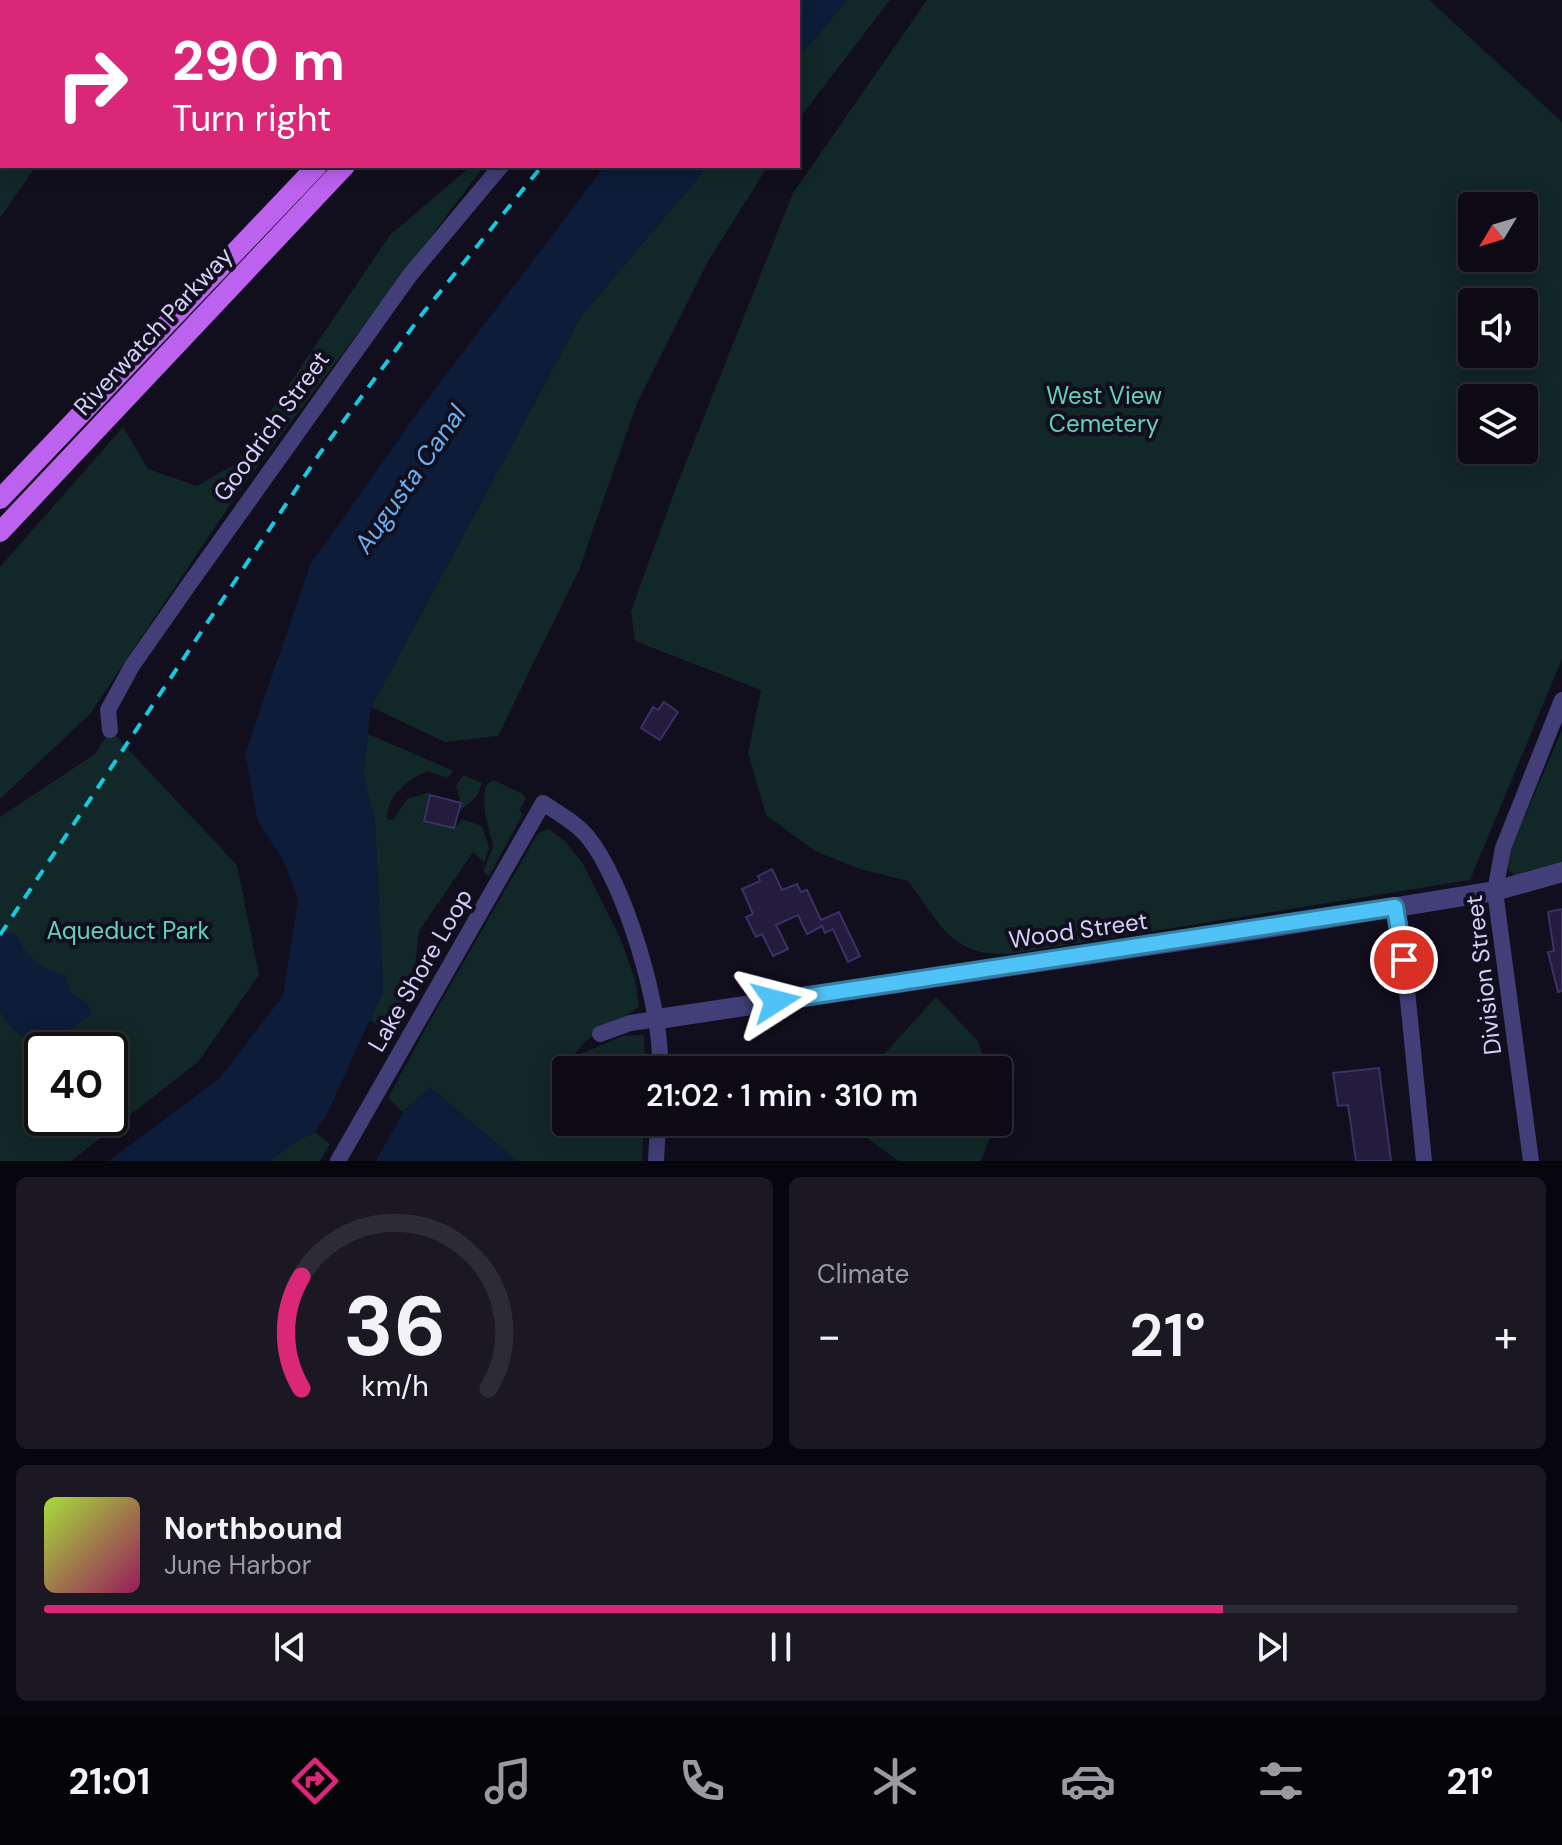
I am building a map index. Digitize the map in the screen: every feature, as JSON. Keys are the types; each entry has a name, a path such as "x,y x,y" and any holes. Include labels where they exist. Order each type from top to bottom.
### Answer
{"main road":[{"name":"Riverwatch Parkway","path":"0,499 315,168"},
{"name":"Riverwatch Parkway","path":"0,532 343,168"}],"street":[{"name":"Goodrich Street","path":"110,730 108,710 132,666 410,275 499,168"},
{"name":"Division Street","path":"1531,1161 1495,891 1503,848 1562,700"},
{"name":"Lake Shore Loop","path":"338,1161 543,803 578,827 610,873 640,953 658,1019"},
{"name":"Wood Street","path":"600,1034 630,1023 1495,891 1562,872"},
{"path":"1395,907 1404,960 1424,1161"},
{"path":"658,1019 659,1056"},
{"path":"656,1161 657,1136"}],"green space":[{"path":"847,0 890,0 800,117 800,56"},
{"name":"West View Cemetery","path":"927,0 1429,0 1562,122 1562,659 1470,880 1011,954 974,950 960,943 939,923 908,881 860,869 815,851 766,815 748,753 761,690 635,641 631,611 678,482 793,193"},
{"path":"0,168 35,168 0,218"},
{"path":"469,168 482,168 242,487 90,714 0,799 0,567 123,427 148,469 197,486 235,464 390,235"},
{"path":"706,168 767,168 707,263 637,403 579,570 498,736 445,742 371,707 581,316"},
{"name":"Aqueduct Park","path":"110,730 237,865 259,975 198,1062 128,1117 128,1032 24,1032 24,1136 103,1136 71,1161 0,1161 0,817 95,754"},
{"path":"1562,730 1562,862 1514,875 1504,865"},
{"path":"368,734 454,771 447,778 427,771 412,779 395,795 387,819 393,820 407,799 430,792 423,818 457,826 462,819 482,826 489,848 484,862 473,852 419,931 411,1000 390,1033 370,1020 383,991 375,823 363,774"},
{"path":"463,775 482,783 477,796 458,809 460,800 456,786"},
{"path":"494,780 523,794 526,799 519,811 523,814 489,876 483,872 493,847 484,794 486,785"},
{"path":"549,829 565,841 583,864 620,938 635,979 639,1007 586,1041 573,1056 552,1056 552,1136 643,1136 642,1161 517,1161 430,1087 403,1112 388,1098 538,833"},
{"path":"936,997 977,1040 983,1056 883,1056"},
{"path":"644,1035 645,1056 576,1056 623,1036"},
{"path":"315,1132 330,1144 320,1161 270,1161 293,1143"},
{"path":"864,1136 990,1136 981,1161 899,1161"}],"water":[{"path":"800,0 847,0 800,56"},
{"name":"Augusta Canal","path":"603,168 706,168 581,316 371,707 363,774 375,822 383,991 328,1112 315,1132 293,1143 270,1161 108,1161 219,1079 283,996 298,899 284,861 258,822 245,754 310,565 423,405"},
{"path":"0,931 16,935 36,962 66,976 71,994 86,1002 92,1013 70,1032 24,1032 24,1036 13,1030 0,1012"},
{"path":"430,1087 517,1161 376,1161 403,1112"}],"building":[{"path":"664,702 678,712 660,740 641,728 653,707 658,710"},
{"path":"430,795 461,803 454,828 424,821"},
{"path":"772,869 782,890 797,884 801,892 807,890 821,920 839,912 860,956 848,962 833,929 825,933 822,926 807,934 798,915 776,925 788,949 773,956 762,934 756,937 746,917 753,914 742,889 760,881 758,876"},
{"path":"1562,909 1562,991 1558,992 1548,952 1554,951 1548,912"},
{"path":"1379,1068 1391,1161 1356,1161 1348,1105 1338,1106 1333,1073"}],"railway":[{"path":"0,935 320,453 423,313 540,168"}],"route":[{"path":"776,1001 1395,907 1404,960"}]}
